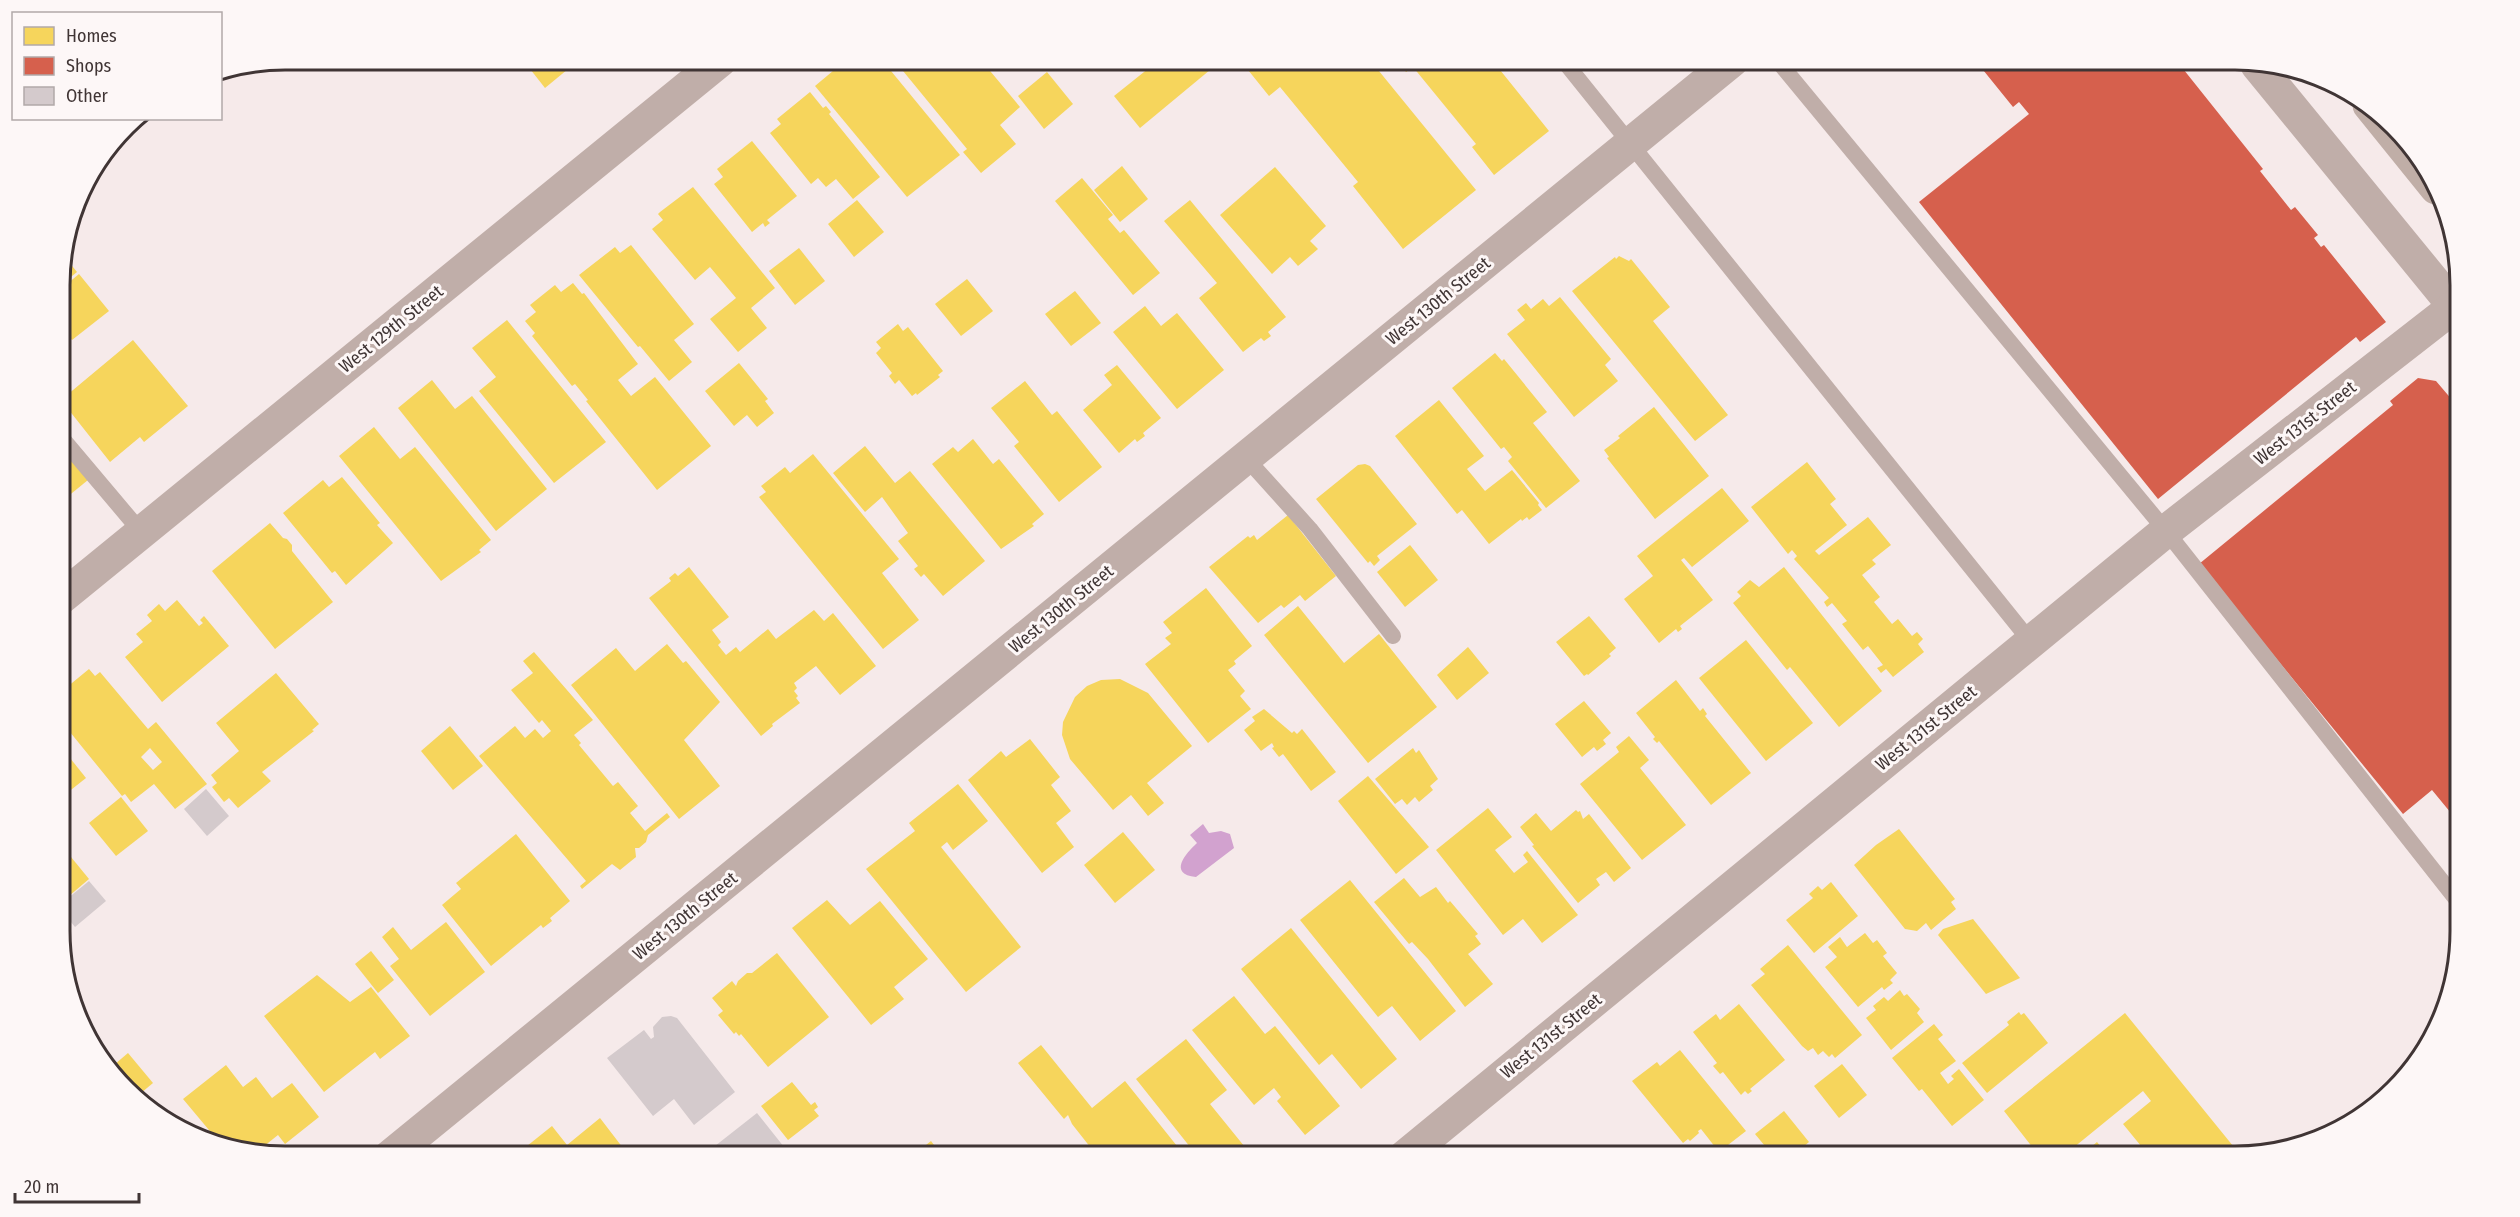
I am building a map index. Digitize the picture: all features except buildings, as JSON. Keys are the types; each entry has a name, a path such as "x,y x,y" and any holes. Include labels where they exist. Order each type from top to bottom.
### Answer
{"street":[{"name":"West 129th Street","path":"70,591 709,70"},
{"name":"West 130th Street","path":"402,1146 1721,70"},
{"path":"2264,72 2450,300"},
{"name":"West 131st Street","path":"1417,1146 2166,531 2450,314"}],"lane":[{"path":"1571,70 2031,642"},
{"path":"1785,70 2166,531 2450,891"},
{"path":"70,448 142,532"},
{"path":"1246,458 1310,529 1393,636"}],"shaded area":[{"path":"1203,824 1209,833 1221,831 1230,834 1234,848 1196,877 1183,872 1181,868 1184,858 1197,843 1190,835"}]}
